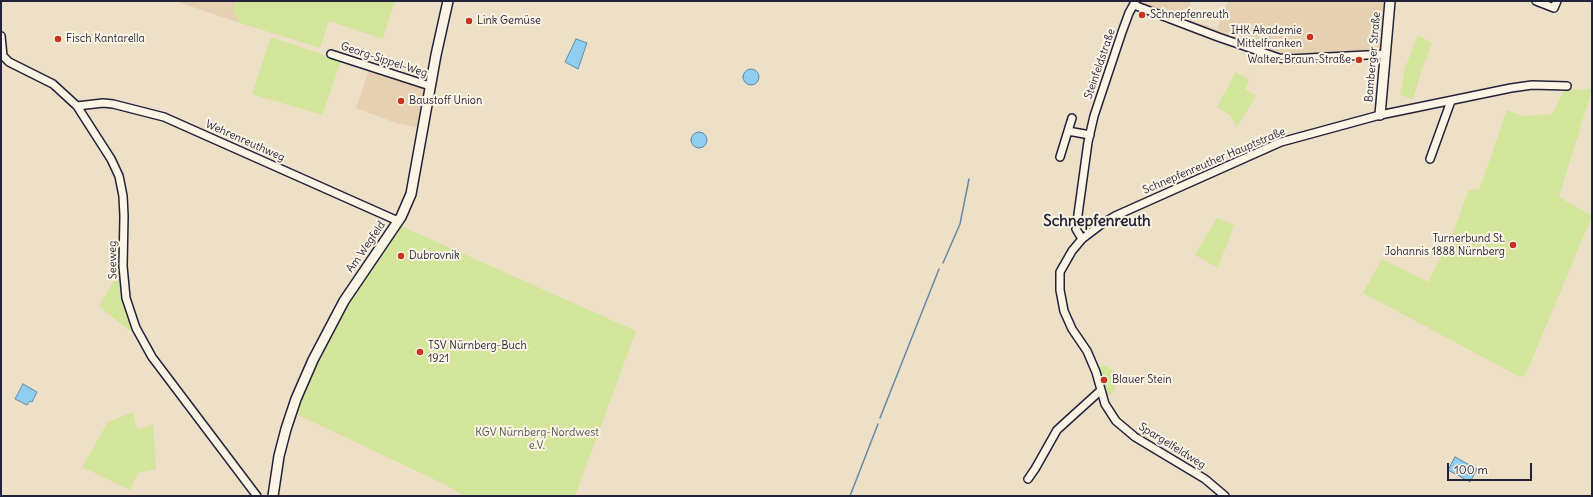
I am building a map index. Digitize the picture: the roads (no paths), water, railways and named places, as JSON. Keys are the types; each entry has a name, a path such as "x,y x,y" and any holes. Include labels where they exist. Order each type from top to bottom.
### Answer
{"street":[{"name":"Am Wegfeld","path":"273,496 279,456 286,428 296,399 313,360 332,322 353,286 398,221 407,205 413,186 430,86 448,1"},
{"name":"Bamberger Straße","path":"1380,116 1390,1"},
{"path":"1536,1 1554,8 1557,1"},
{"path":"1134,3 1218,37 1279,58 1289,59 1386,54"},
{"name":"Steinfeldstraße","path":"1082,239 1076,229 1090,135 1101,92 1127,18 1134,3"},
{"name":"Seeweg","path":"1,36 2,57 53,84 77,106 111,159 119,176 123,196 123,266 126,298 136,328 152,357 257,496"},
{"name":"Georg-Sippel-Weg","path":"331,54 430,86"},
{"name":"Schnepfenreuther Hauptstraße","path":"1060,272 1072,251 1082,239 1114,216 1281,142 1380,116 1532,85 1567,86"},
{"path":"1430,159 1451,101"},
{"name":"Wehrenreuthweg","path":"77,106 103,103 113,104 164,117 398,221"},
{"path":"1060,157 1072,118"},
{"path":"1068,131 1090,135"},
{"name":"Spargelfeldweg","path":"1060,272 1060,290 1064,310 1072,329 1087,351 1096,372 1100,391 1105,404 1116,421 1135,437 1205,480 1225,496"},
{"path":"1028,479 1057,430 1100,391"}],"water":[{"path":"576,39 587,43 578,69 565,62"},
{"path":"751,69 757,71 759,77 757,83 751,85 745,83 743,77 745,71"},
{"path":"699,132 705,134 707,140 705,146 699,148 693,146 691,140 693,134"},
{"path":"23,384 37,392 32,402 30,401 27,405 15,399"},
{"path":"1455,457 1477,469 1470,482 1448,470"}],"waterway":[{"path":"943,263 960,224 969,179"},
{"path":"880,418 939,269"},
{"path":"850,496 878,424"}],"place":[{"name":"Schnepfenreuth","path":"1142,15"},
{"name":"Link Gemüse","path":"469,21"},
{"name":"IHK Akademie Mittelfranken","path":"1310,37"},
{"name":"Fisch Kantarella","path":"58,39"},
{"name":"Walter-Braun-Straße","path":"1359,60"},
{"name":"Baustoff Union","path":"401,101"},
{"name":"Turnerbund St. Johannis 1888 Nürnberg","path":"1513,245"},
{"name":"Dubrovnik","path":"401,256"},
{"name":"TSV Nürnberg-Buch 1921","path":"420,352"},
{"name":"Blauer Stein","path":"1104,380"}],"district":[{"name":"Schnepfenreuth","path":"1097,222"}],"park label":[{"name":"KGV Nürnberg-Nordwest e.V.","path":"537,439"}]}
